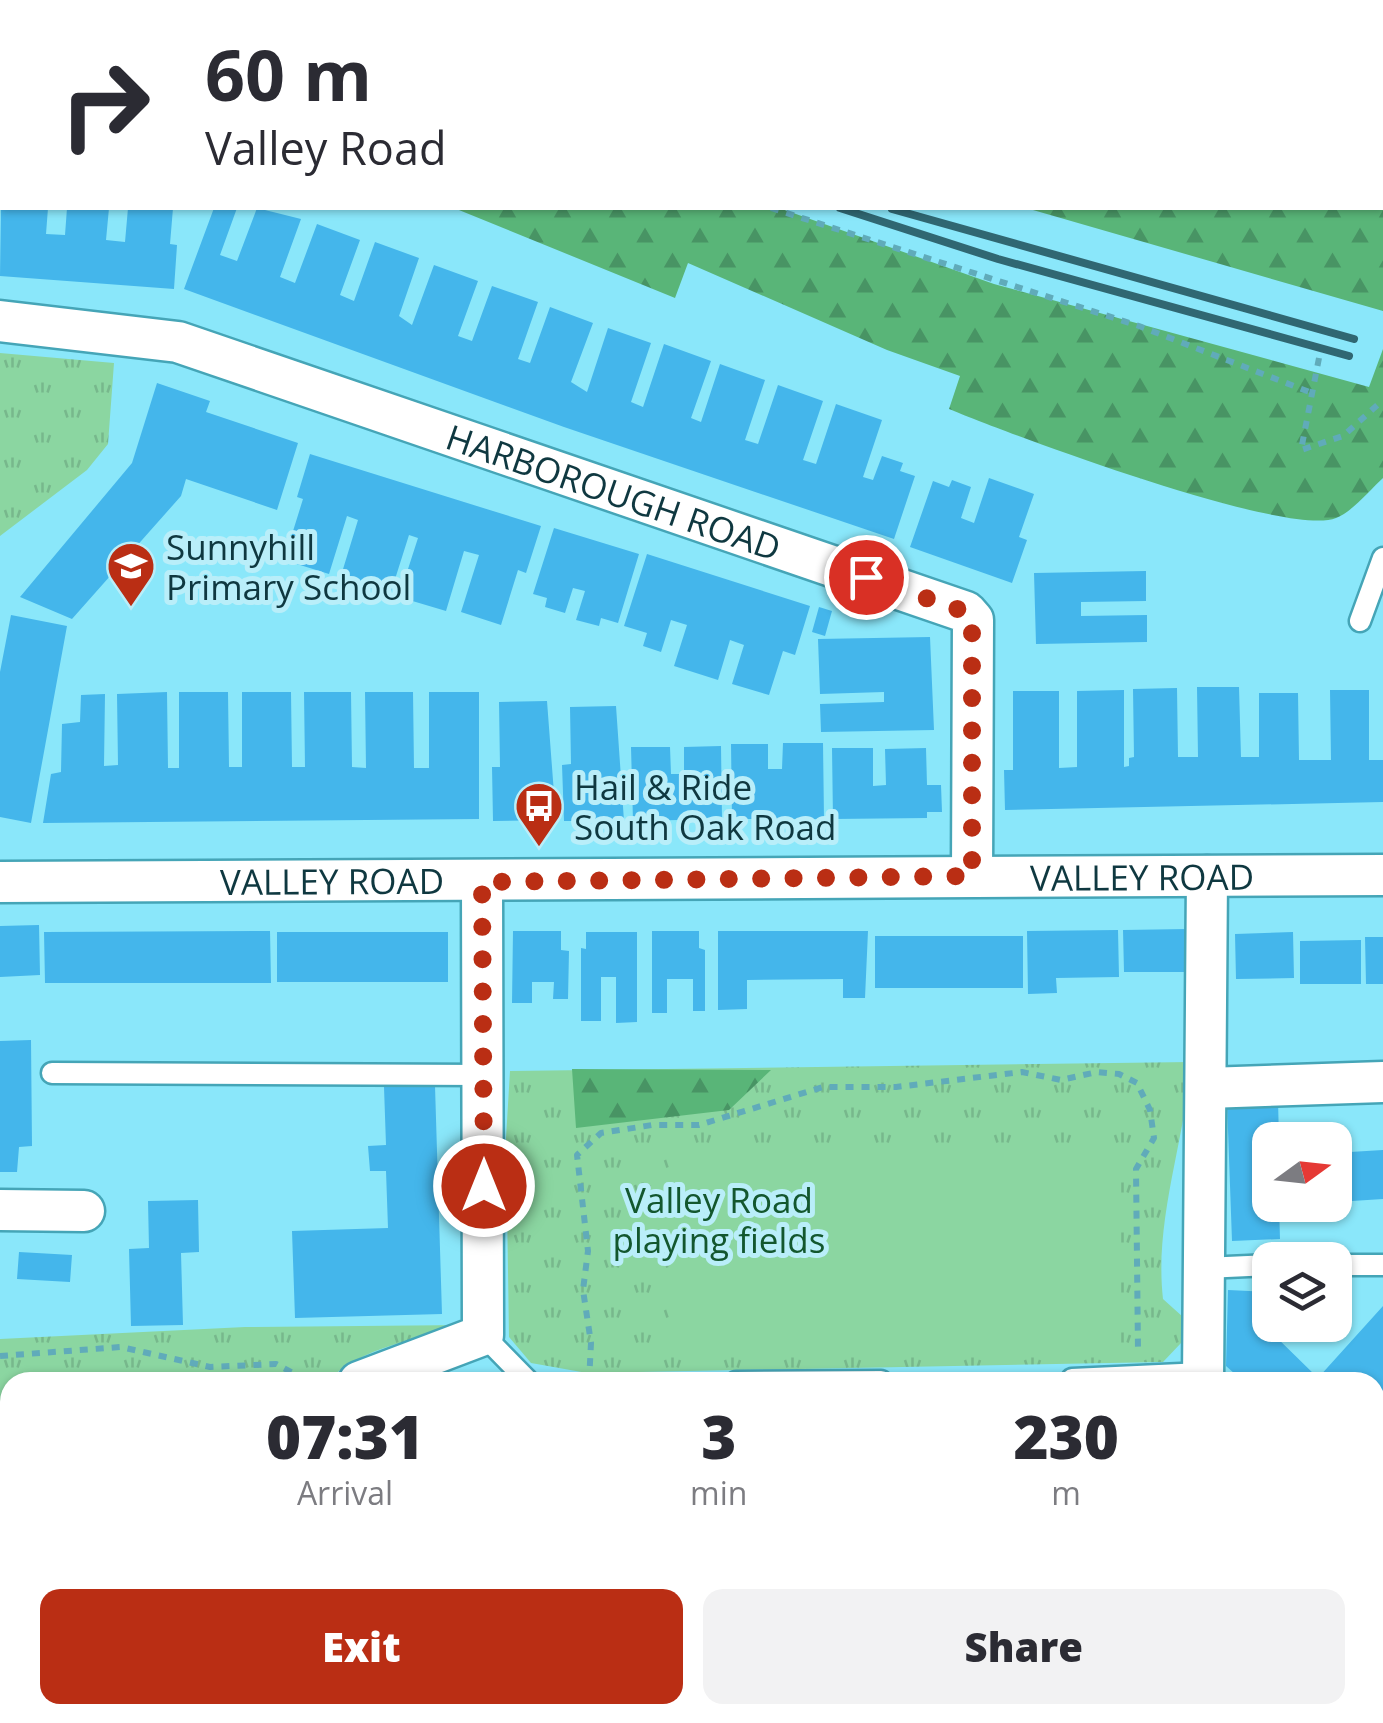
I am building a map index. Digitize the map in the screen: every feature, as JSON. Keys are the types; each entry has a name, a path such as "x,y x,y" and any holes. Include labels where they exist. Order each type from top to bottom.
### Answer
{"street":[{"name":"HARBOROUGH ROAD","path":"0,321 178,342 966,612 972,620 972,876"},
{"name":"VALLEY ROAD","path":"0,882 1383,875"},
{"path":"1203,1372 1207,876"},
{"path":"386,1372 483,1335 482,882"},
{"path":"1208,1088 1383,1082"},
{"path":"0,1210 84,1211"}],"lane":[{"path":"1360,621 1383,558"},
{"path":"52,1072 484,1075"},
{"path":"1352,1265 1383,1264"},
{"path":"1205,1268 1252,1266"},
{"path":"483,1335 520,1372"}],"path":[{"path":"777,210 1139,326 1312,393"},
{"path":"1320,358 1301,450 1343,436 1383,400"},
{"path":"590,1372 591,1343 583,1290 588,1251 577,1155 601,1133 652,1124 699,1125 823,1088 896,1088 1022,1072 1061,1080 1096,1072 1119,1074 1137,1083 1150,1110 1154,1138 1136,1169 1140,1314 1134,1372"},
{"path":"0,1356 121,1348 210,1367 276,1364 291,1372"}],"green space":[{"path":"459,210 785,210 994,284 1369,387 1383,349 1383,478 1336,518 1307,520 1207,499 1085,460 949,409 960,376 887,350 688,263 675,298"},
{"path":"1033,210 1383,210 1383,311"},
{"path":"0,353 114,363 108,444 87,470 0,536"},
{"name":"Valley Road playing fields","path":"1191,1062 1166,1210 1161,1269 1163,1299 1183,1317 1182,1342 1163,1362 639,1372 581,1372 531,1363 509,1337 506,1138 510,1071"},
{"path":"572,1069 771,1070 729,1110 576,1128"},
{"path":"669,1145 1119,1145 1119,1349 669,1349"},
{"path":"466,1325 373,1352 338,1372 0,1372 0,1339 245,1327"}],"building":[{"path":"1,210 48,210 46,234 65,235 67,210 109,210 106,240 125,242 128,210 173,210 170,244 177,245 174,289 0,276"},
{"path":"213,210 236,210 220,255 237,261 256,210 301,219 280,277 295,283 317,224 360,240 340,295 354,301 375,242 419,258 399,316 412,325 434,265 478,281 458,336 472,341 492,286 538,302 518,359 530,363 550,307 593,323 571,382 587,392 608,328 651,343 631,402 643,407 664,344 711,361 691,418 701,422 720,364 765,380 745,440 758,444 778,385 823,401 803,460 816,464 836,404 882,420 863,477 873,480 882,456 903,463 900,471 915,476 894,539 564,427 184,289"},
{"path":"157,383 210,401 206,412 298,443 277,510 186,479 181,496 72,619 20,597 132,463"},
{"path":"310,454 541,526 526,573 518,570 501,625 461,612 479,555 464,551 446,611 399,597 418,538 409,535 390,595 340,579 358,520 347,516 329,574 284,560 303,499 297,497"},
{"path":"989,478 1034,494 1019,537 1027,540 1012,583 910,547 933,481 949,487 952,480 971,487 961,518 974,523"},
{"path":"554,528 639,554 618,623 601,618 599,626 576,620 585,591 573,588 565,613 545,607 547,598 533,594"},
{"path":"647,554 810,606 795,655 783,651 769,695 732,684 744,645 730,640 718,680 674,666 687,625 671,620 661,652 643,646 647,633 624,626"},
{"path":"1146,571 1146,601 1081,602 1081,616 1147,615 1147,642 1036,644 1034,573"},
{"path":"819,607 832,611 825,636 812,632"},
{"path":"11,615 67,626 31,823 0,817 0,672"},
{"path":"930,637 934,730 821,732 820,704 884,702 884,692 820,694 818,639"},
{"path":"1197,687 1239,687 1241,757 1259,757 1259,693 1298,693 1299,760 1331,760 1330,690 1369,690 1369,760 1383,760 1383,802 1005,810 1004,770 1013,770 1013,691 1059,691 1059,768 1077,767 1077,691 1124,690 1124,767 1134,757 1133,689 1177,688 1178,757 1198,757"},
{"path":"167,692 168,768 179,768 179,692 228,692 229,767 242,767 242,692 291,692 292,767 305,767 304,692 351,692 352,767 366,768 365,692 413,692 414,768 429,768 429,692 479,692 479,819 43,823 51,774 61,772 62,724 80,722 81,695 105,694 104,766 118,765 117,694"},
{"path":"547,701 556,820 493,821 492,767 500,767 499,702"},
{"path":"616,706 624,821 564,821 562,765 571,764 570,707"},
{"path":"783,743 823,743 824,819 732,819 731,744 768,744 768,769 782,769"},
{"path":"721,746 722,819 633,821 631,747 670,747 671,774 684,774 684,747"},
{"path":"832,748 873,748 873,786 886,785 885,749 926,748 927,785 941,785 942,812 927,812 927,818 833,819"},
{"path":"39,925 40,975 0,977 0,926"},
{"path":"1188,929 1189,972 1124,972 1123,930"},
{"path":"1118,930 1119,977 1056,978 1057,993 1028,994 1027,931"},
{"path":"270,931 271,983 45,983 44,932"},
{"path":"513,931 561,931 561,950 569,951 568,999 553,999 554,982 532,982 532,1003 512,1003"},
{"path":"652,931 699,931 699,948 705,950 705,1011 693,1011 693,979 667,979 667,1013 652,1013"},
{"path":"718,931 868,931 865,998 843,998 843,979 747,980 747,1009 718,1010"},
{"path":"277,932 448,932 448,982 277,982"},
{"path":"586,932 637,932 637,1022 616,1023 616,977 601,977 601,1021 581,1021 581,948 586,949"},
{"path":"1293,932 1294,978 1236,979 1235,934"},
{"path":"875,936 1023,936 1023,988 875,988"},
{"path":"1365,937 1383,937 1383,984 1366,984"},
{"path":"1361,940 1361,984 1300,984 1300,941"},
{"path":"31,1040 32,1146 19,1147 17,1172 0,1172 0,1041"},
{"path":"435,1086 442,1314 295,1318 292,1231 388,1228 386,1171 370,1171 368,1146 386,1145 384,1087"},
{"path":"1278,1100 1279,1122 1252,1122 1252,1222 1280,1222 1280,1239 1232,1241 1227,1102"},
{"path":"1383,1150 1383,1199 1352,1201 1352,1152"},
{"path":"198,1200 199,1252 181,1253 183,1325 131,1326 129,1249 149,1248 148,1201"},
{"path":"19,1252 72,1255 70,1282 17,1279"},
{"path":"1228,1290 1252,1291 1252,1342 1281,1342 1312,1372 1233,1372 1226,1366"},
{"path":"1383,1306 1383,1372 1323,1372"}],"railway":[{"path":"846,210 998,259 1349,356"},
{"path":"896,210 1354,339"}],"place":[{"name":"Sunnyhill Primary School","path":"131,608"},
{"name":"Hail & Ride South Oak Road","path":"539,848"}],"route":[{"path":"484,1186 482,882 972,876 972,620 966,612 866,577"}]}
